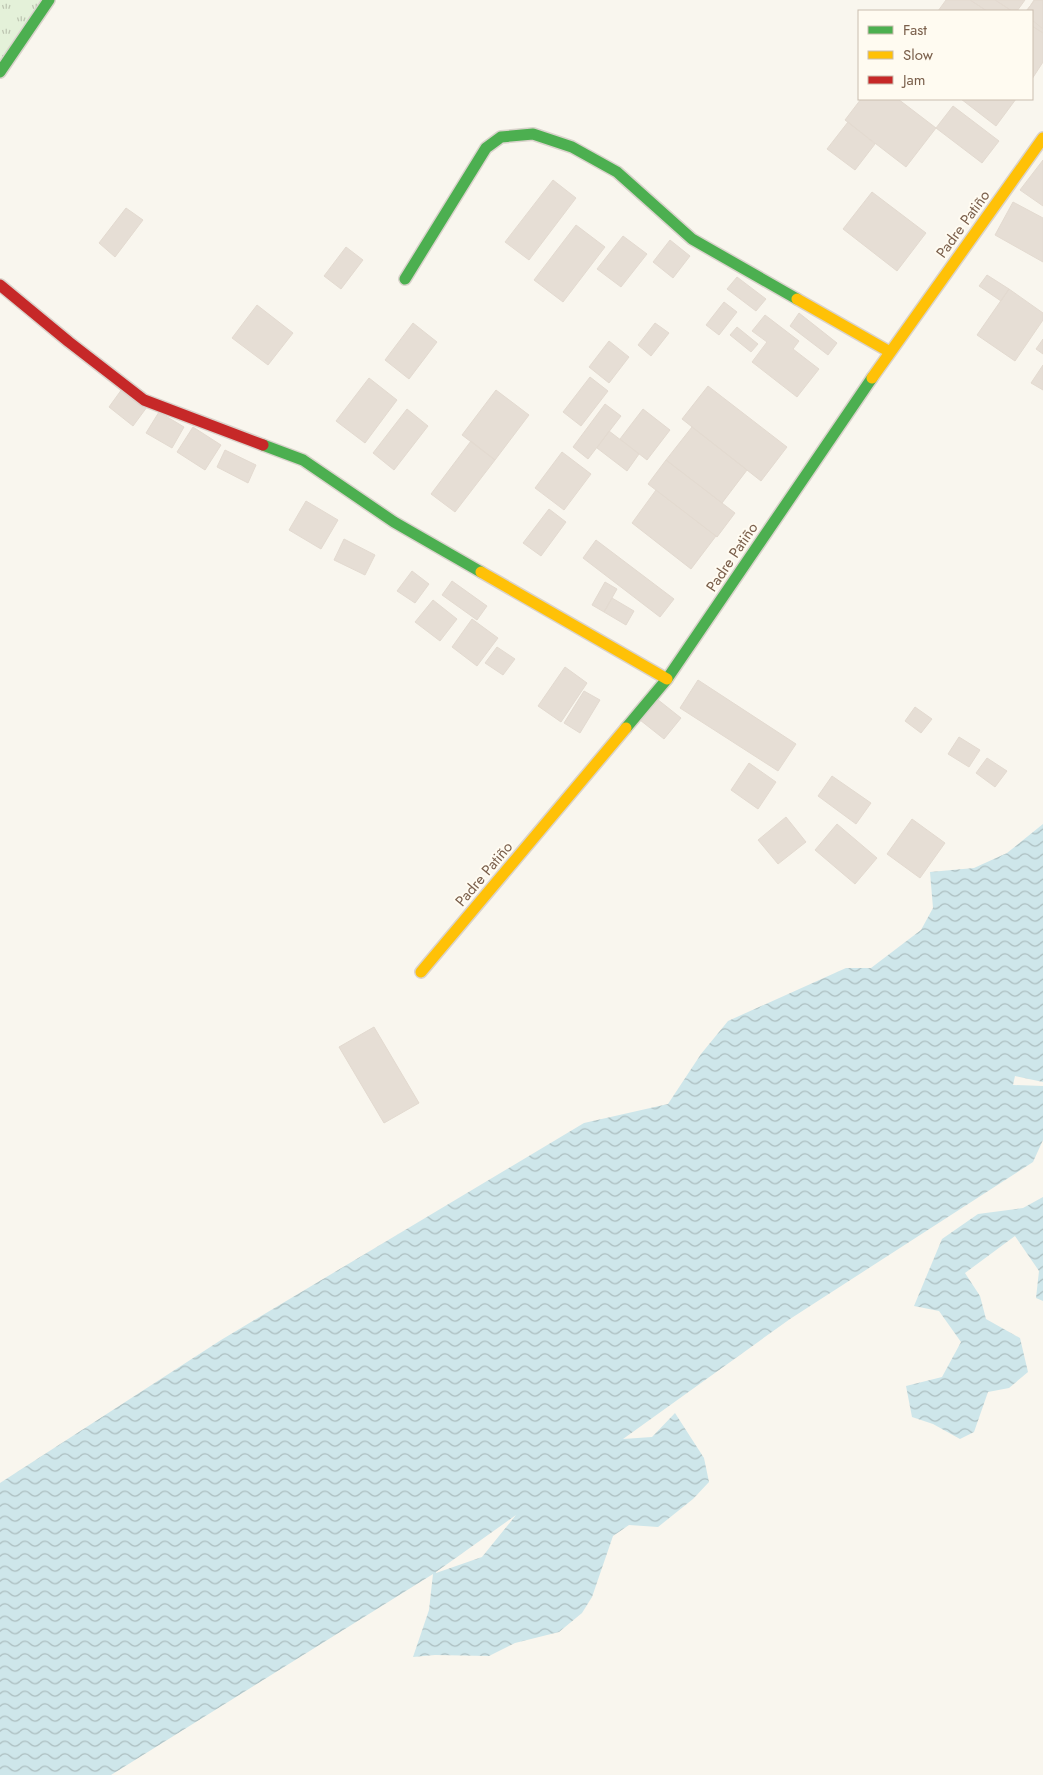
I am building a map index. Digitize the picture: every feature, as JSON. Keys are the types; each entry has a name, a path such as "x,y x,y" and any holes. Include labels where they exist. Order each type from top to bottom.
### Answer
{"street":[{"path":"0,72 49,0"},
{"path":"405,278 486,148 501,137 533,134 572,147 617,172 692,239 890,352"},
{"name":"Padre Patiño","path":"420,972 667,679 890,352 1043,138"},
{"path":"0,285 144,400 303,460 394,522 667,679"}],"green space":[{"path":"0,0 49,0 0,72"}],"water":[{"path":"1043,824 1043,1082 1015,1076 1013,1085 1043,1086 1043,1140 1033,1162 790,1319 623,1439 652,1437 675,1413 704,1458 709,1482 693,1499 658,1527 629,1525 613,1536 592,1597 582,1613 559,1632 515,1643 489,1656 435,1655 413,1657 429,1610 433,1574 111,1775 0,1775 0,1483 221,1340 584,1123 668,1104 701,1054 728,1021 846,968 871,968 921,930 933,908 930,872 974,868 1007,853","holes":["516,1515 482,1557 436,1573"]},
{"path":"1043,1197 1043,1301 1036,1298 1039,1271 1015,1236 965,1273 980,1296 986,1319 1020,1338 1028,1372 1009,1388 988,1392 974,1432 960,1439 933,1424 912,1417 906,1386 942,1377 961,1342 939,1311 914,1306 942,1239 978,1214 1023,1208"}],"building":[{"path":"946,0 970,0 985,10 939,10"},
{"path":"970,0 995,0 1010,10 985,10"},
{"path":"995,0 1025,0 1018,10 1010,10"},
{"path":"1034,0 1043,0 1043,33 1033,27 1033,10 1028,10"},
{"path":"1035,0 1043,0 1043,29 1033,21 1033,10 1027,10"},
{"path":"1033,27 1043,33 1043,62 1033,77"},
{"path":"860,100 899,100 936,128 906,167 845,120"},
{"path":"962,100 1015,100 996,126"},
{"path":"953,106 999,141 982,163 936,128"},
{"path":"848,122 875,144 855,170 827,149"},
{"path":"1043,160 1043,206 1020,190"},
{"path":"553,180 576,198 529,260 505,242"},
{"path":"872,192 926,233 897,271 843,229"},
{"path":"1013,202 1043,218 1043,262 995,235"},
{"path":"126,208 143,220 115,257 99,243"},
{"path":"576,225 605,247 563,302 534,280"},
{"path":"623,236 647,254 621,287 597,269"},
{"path":"670,240 690,256 673,278 653,262"},
{"path":"346,247 363,260 341,289 324,276"},
{"path":"987,275 1009,289 1001,301 979,286"},
{"path":"737,277 766,299 756,311 727,289"},
{"path":"1009,289 1043,313 1043,320 1015,361 977,335"},
{"path":"724,302 737,312 719,335 706,325"},
{"path":"257,305 293,333 268,365 232,338"},
{"path":"799,313 837,343 828,355 790,326"},
{"path":"765,315 799,341 793,349 819,369 797,397 752,362 767,342 752,331"},
{"path":"413,323 437,342 409,379 385,360"},
{"path":"655,323 669,333 651,356 638,345"},
{"path":"737,327 758,344 751,352 730,335"},
{"path":"1043,339 1043,354 1036,349"},
{"path":"609,341 629,357 609,383 589,367"},
{"path":"1043,365 1043,390 1031,383"},
{"path":"590,377 608,391 581,426 563,412"},
{"path":"369,378 397,400 365,443 336,421"},
{"path":"708,386 787,447 761,481 682,419"},
{"path":"122,389 147,407 133,426 109,407"},
{"path":"496,390 529,415 495,460 462,435"},
{"path":"605,404 621,416 588,459 573,447"},
{"path":"407,409 428,426 394,470 373,453"},
{"path":"643,409 670,430 647,460 620,439"},
{"path":"159,412 184,427 172,448 146,433"},
{"path":"193,427 221,445 205,470 177,452"},
{"path":"692,427 747,470 722,503 666,460"},
{"path":"609,431 639,454 627,471 597,448"},
{"path":"471,441 495,460 455,512 431,494"},
{"path":"225,450 256,465 248,483 217,467"},
{"path":"562,452 591,474 564,510 535,488"},
{"path":"666,460 735,513 717,537 648,484"},
{"path":"656,490 716,536 691,569 632,523"},
{"path":"306,501 338,520 321,549 289,530"},
{"path":"549,509 566,522 541,556 523,543"},
{"path":"344,539 375,555 365,575 334,560"},
{"path":"596,540 674,599 660,617 583,558"},
{"path":"412,571 429,584 415,603 397,591"},
{"path":"452,581 487,606 477,620 442,595"},
{"path":"605,582 617,589 604,612 592,605"},
{"path":"612,598 634,611 626,625 604,612"},
{"path":"433,600 457,619 440,641 415,622"},
{"path":"472,619 498,638 477,666 452,647"},
{"path":"497,647 515,659 503,675 485,663"},
{"path":"565,667 587,683 561,722 538,706"},
{"path":"698,680 796,744 778,771 680,708"},
{"path":"584,691 600,700 580,733 564,723"},
{"path":"657,699 681,718 664,739 640,720"},
{"path":"915,707 932,719 921,733 905,721"},
{"path":"959,737 980,750 969,767 948,754"},
{"path":"987,758 1007,771 995,787 976,773"},
{"path":"749,763 776,782 758,809 731,790"},
{"path":"832,776 871,803 856,824 818,796"},
{"path":"786,817 806,842 778,864 758,840"},
{"path":"912,819 945,843 920,878 887,854"},
{"path":"837,824 877,858 855,884 815,850"},
{"path":"374,1027 419,1103 384,1123 339,1047"}],"traffic: fast":[{"path":"0,72 49,0"},
{"path":"405,279 486,148 501,137 533,134 572,147 617,172 692,239 797,299"},
{"path":"626,728 667,679 872,378"},
{"path":"263,445 303,460 394,522 481,572"}],"traffic: slow":[{"path":"872,378 1043,138"},
{"path":"797,299 890,352"},
{"path":"481,572 667,679"},
{"path":"421,972 626,728"}],"traffic: jam":[{"path":"0,285 144,400 263,445"}]}
